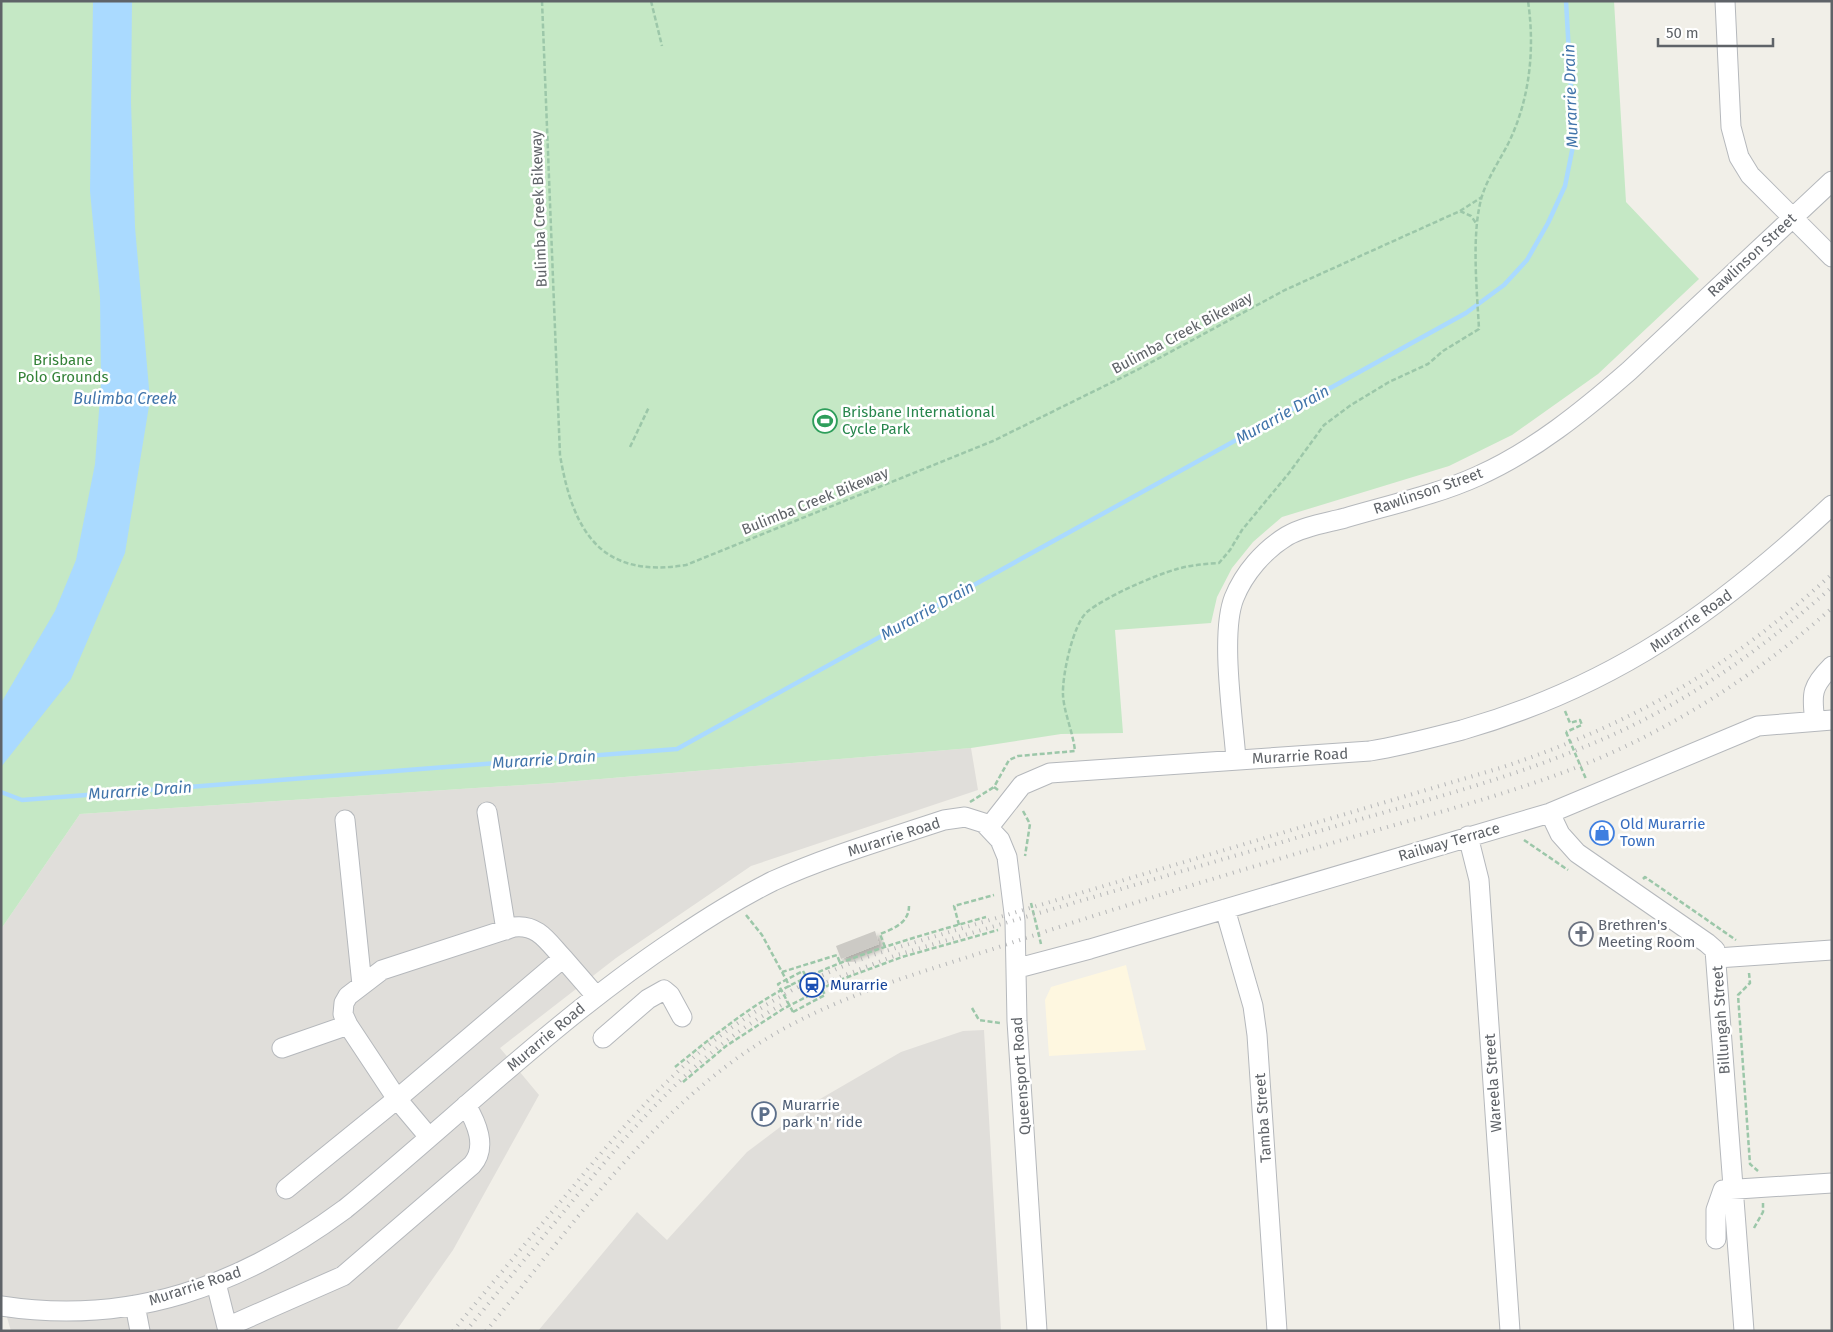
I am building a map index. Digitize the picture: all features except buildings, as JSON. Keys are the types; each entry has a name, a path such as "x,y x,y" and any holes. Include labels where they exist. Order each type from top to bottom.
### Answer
{"street":[{"path":"1725,1 1731,127 1734,146 1750,175 1832,257"},
{"name":"Rawlinson Street","path":"1236,759 1228,639 1230,613 1244,577 1268,551 1296,532 1454,485 1496,467 1529,448 1595,400 1629,371 1832,181"},
{"name":"Murarrie Road","path":"1,1306 67,1313 102,1311 135,1305 216,1283 270,1258 319,1228 377,1182 559,1025 638,964 711,916 772,882 836,856 958,816 978,820 989,827 1022,785 1043,774 1236,759 1350,753 1394,748 1473,726 1558,697 1629,662 1676,634 1767,564 1832,505"},
{"name":"Railway Terrace","path":"1018,968 1225,909 1550,812 1748,729 1767,725 1823,720 1813,690 1818,680 1832,666"},
{"path":"487,812 506,930"},
{"name":"Billungah Street","path":"1550,812 1560,834 1577,853 1715,950 1744,1331"},
{"path":"345,820 362,985"},
{"name":"Queensport Road","path":"989,827 1000,840 1007,857 1014,912 1018,968 1017,1022 1037,1331"},
{"name":"Wareela Street","path":"1468,836 1479,880 1510,1331"},
{"name":"Tamba Street","path":"1225,909 1253,1006 1257,1035 1277,1331"},
{"path":"429,1137 397,1098 348,1025 343,1014 344,1003 348,996 382,970 522,926 537,929 596,996"},
{"path":"1717,958 1832,950"},
{"path":"286,1189 563,958"},
{"path":"603,1038 648,999 664,990 670,995 682,1017"},
{"path":"282,1048 348,1025"},
{"path":"216,1283 227,1329 343,1276 472,1165 478,1156 480,1138 476,1122 466,1105"},
{"path":"1716,1239 1716,1210 1723,1190 1832,1183"},
{"path":"135,1305 140,1331"}],"path":[{"name":"Bulimba Creek Bikeway","path":"542,1 562,464 565,482 574,508 589,536 610,557 636,567 662,569 686,565 993,441 1137,370 1285,290 1460,211 1482,197"},
{"path":"651,1 662,46"},
{"path":"958,816 970,802 994,787 1009,760 1018,756 1075,751 1074,733 1064,703 1063,688 1075,634 1086,613 1122,592 1176,569 1219,563 1230,550 1242,530 1289,473 1324,425 1351,404 1389,382 1428,364 1444,351 1479,329 1477,224 1482,197 1521,115 1529,78 1532,44 1528,1"},
{"path":"1460,211 1472,216 1477,224"},
{"path":"630,447 650,407"},
{"path":"1571,709 1565,711 1570,724 1580,720 1582,725 1566,732 1586,779"},
{"path":"994,787 998,790"},
{"path":"1020,808 1029,819 1030,824 1026,863"},
{"path":"1640,884 1645,876 1738,941"},
{"path":"958,924 954,906 994,895"},
{"path":"1030,900 1041,945 1049,942"},
{"path":"885,947 880,934 898,926 909,913 909,906"},
{"path":"748,917 762,936 790,987"},
{"path":"675,1067 725,1027 807,978 840,963 885,947 986,917"},
{"path":"684,1082 726,1046 783,1008 822,989 902,957 990,931 1000,930"},
{"path":"782,972 836,955 840,963"},
{"path":"1748,966 1750,983 1738,996 1750,1164 1761,1174"},
{"path":"807,978 803,971 778,984 793,1012 825,994 822,989"},
{"path":"972,1008 979,1020 1001,1023"},
{"path":"1754,1236 1754,1227 1763,1212 1762,1198"}],"shaded area":[{"path":"971,748 978,790 751,866 616,958 500,1048 539,1095 453,1250 396,1331 11,1331 1,1297 1,929 80,814 553,783"},
{"path":"1126,965 1146,1050 1049,1056 1045,1000 1051,987"},
{"path":"984,1030 1001,1331 538,1331 637,1212 667,1240 747,1152 808,1106 901,1052 963,1031"}],"green space":[{"name":"Brisbane International Cycle Park","path":"1,1 1614,1 1626,202 1699,279 1598,374 1512,435 1449,466 1282,517 1253,542 1232,568 1217,597 1211,623 1115,630 1123,733 1061,734 971,748 553,783 80,814 1,929"}],"water":[{"name":"Bulimba Creek","path":"93,1 132,1 131,102 135,227 150,400 125,553 71,679 1,767 1,703 55,611 76,560 95,464 101,384 100,297 90,191"}],"waterway":[{"name":"Murarrie Drain","path":"1,792 22,800 677,749 1466,313 1504,285 1527,260 1548,223 1565,186 1574,141 1566,1"}],"railway":[{"path":"453,1331 590,1166 627,1123 666,1083 708,1045 731,1028 766,1005 802,985 840,967 879,953 1500,768 1548,751 1636,712 1716,666 1793,608 1832,574"},
{"path":"827,982 894,956 1446,794 1516,772 1584,747 1652,716 1684,698 1746,657 1832,587"},
{"path":"486,1331 578,1216 644,1141 679,1106 716,1074 755,1046 784,1029 844,1000 906,977 1167,893 1498,795 1563,773 1659,730 1720,694 1777,653 1832,608"},
{"path":"466,1331 598,1170 672,1088 727,1040 757,1019 789,1001"}],"place":[{"name":"Brisbane International Cycle Park","path":"825,421"},
{"name":"Old Murarrie Town","path":"1602,833"},
{"name":"Brethren's Meeting Room","path":"1581,934"},
{"name":"Murarrie","path":"812,985"},
{"name":"Murarrie park 'n' ride","path":"764,1114"}],"park label":[{"name":"Brisbane Polo Grounds","path":"63,368"}]}
